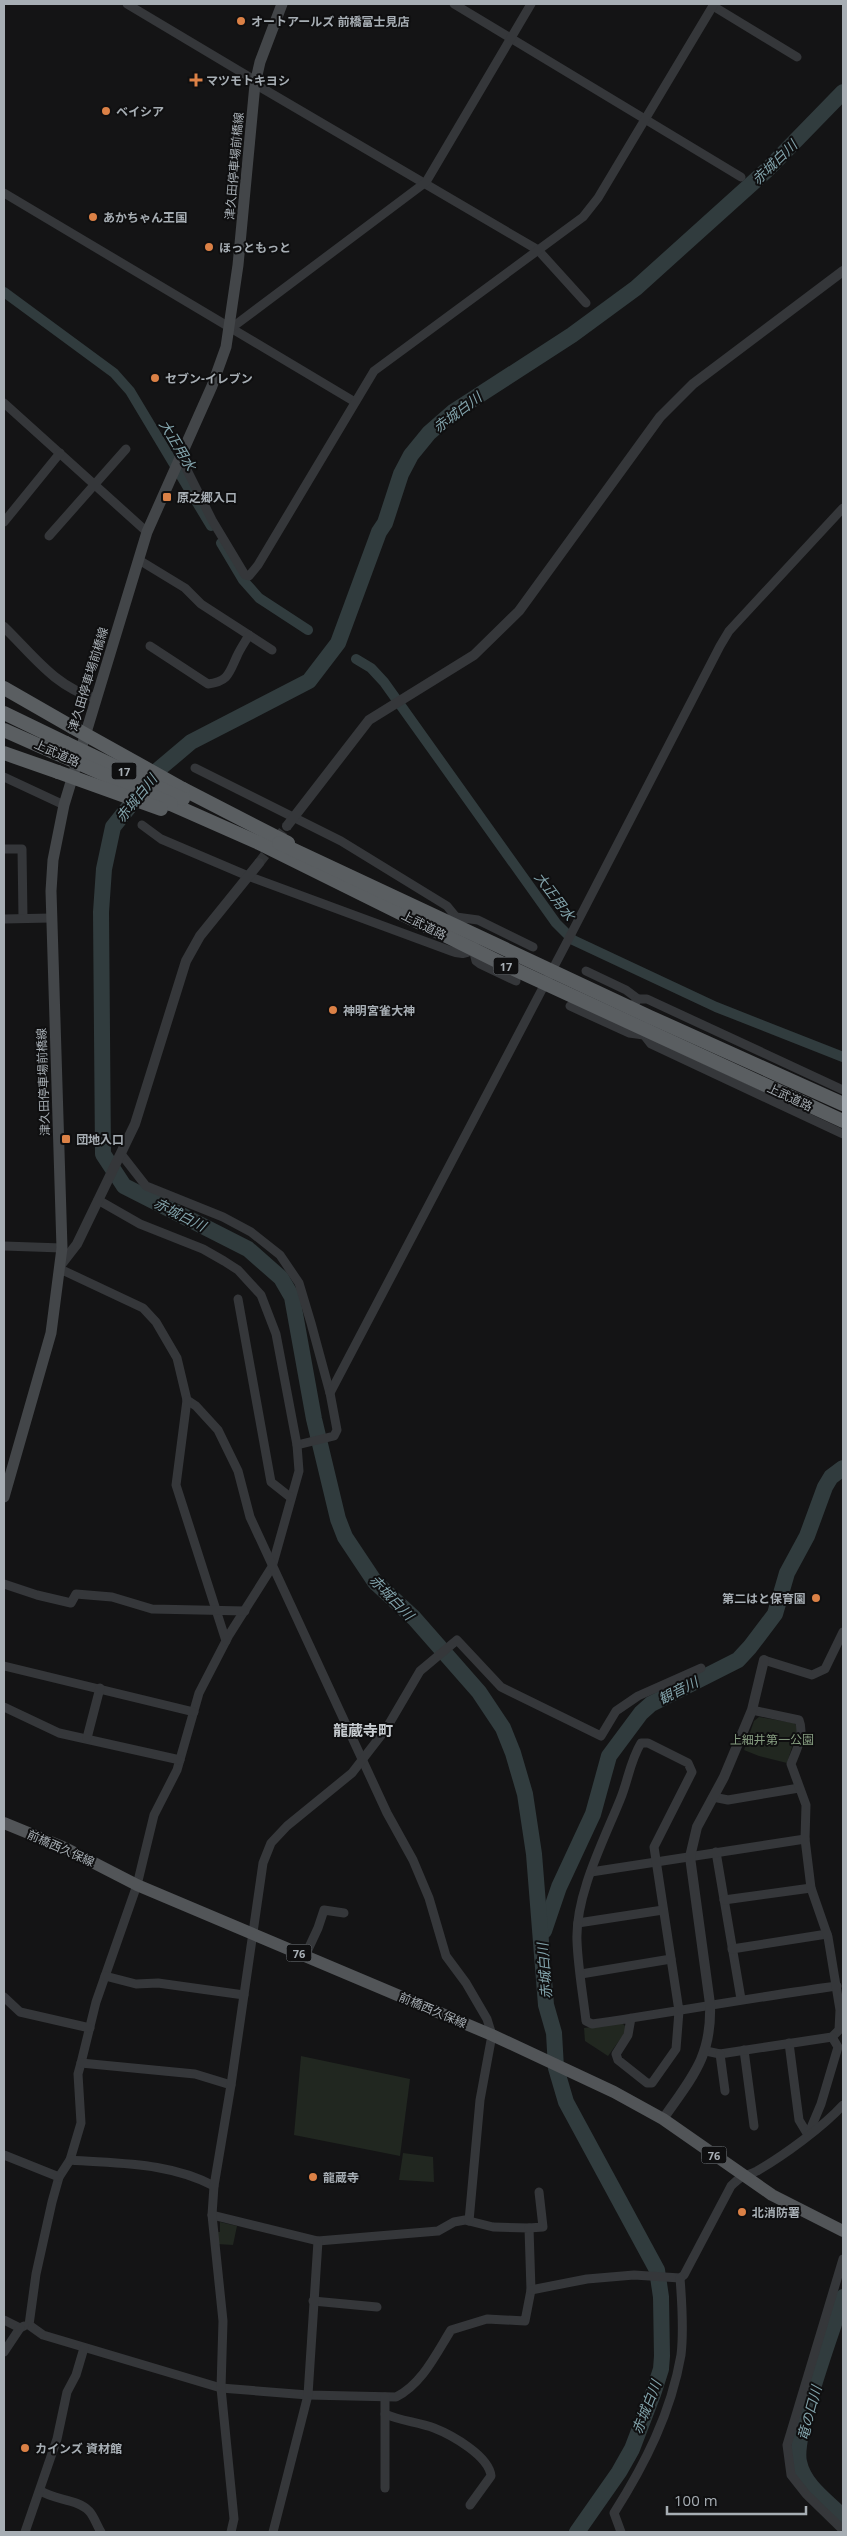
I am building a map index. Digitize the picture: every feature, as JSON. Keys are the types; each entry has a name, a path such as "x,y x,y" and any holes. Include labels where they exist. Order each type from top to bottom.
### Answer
{"highway":[{"name":"17","path":"4,688 72,727 175,800"},
{"name":"上武道路","path":"4,713 62,748 175,800 457,922 476,943 546,984 646,1027 843,1104"},
{"name":"上武道路","path":"4,730 62,748"},
{"name":"17","path":"4,753 58,772 175,800"},
{"name":"上武道路","path":"175,800 259,843 476,943 635,1003 646,1027 843,1121"}],"main road":[{"name":"津久田停車場前橋線","path":"4,1497 51,1334 62,1248 52,918 53,860 64,805 147,532 212,386 230,329 256,82 260,62 282,4"},
{"name":"前橋西久保線","path":"4,1823 64,1848 137,1884 492,2035 584,2078 647,2109 772,2196 843,2232"}],"street":[{"path":"127,4 538,250 586,303"},
{"path":"454,4 742,176"},
{"path":"230,329 426,182 531,4"},
{"path":"179,457 212,520 245,575 248,576 278,533 374,372 538,250 588,210 598,198 713,5 797,57"},
{"path":"4,193 355,402"},
{"path":"287,826 370,720 392,704 474,655 500,632 519,611 660,417 693,384 843,271"},
{"path":"4,403 147,532"},
{"path":"49,536 126,449"},
{"path":"4,522 60,453"},
{"path":"330,1393 423,1212 546,984 572,930 729,631 843,508"},
{"path":"139,560 185,588 201,604 272,650"},
{"path":"4,627 51,675 76,692 95,698"},
{"path":"150,646 208,684 218,682 231,674 237,656 249,636"},
{"path":"195,768 341,841 447,906 457,922 471,918 533,947"},
{"path":"4,777 64,805"},
{"path":"142,825 162,839 248,876 451,951 464,954 476,943"},
{"path":"4,849 22,849 24,918"},
{"path":"226,1641 176,1485 187,1400 176,1358 156,1322 143,1308 60,1268 77,1244 135,1124 186,961 200,936 259,863"},
{"path":"4,919 52,918"},
{"path":"476,943 476,961 516,981"},
{"path":"586,971 626,990 635,1003 646,999 843,1090"},
{"path":"570,1006 629,1034 646,1027 651,1044 843,1134"},
{"path":"121,1154 146,1186 223,1217 251,1232 280,1255 299,1283 330,1393 337,1430 334,1436 298,1444"},
{"path":"4,2352 24,2326 59,2177 70,2160 81,2123 78,2074 105,1976 137,1884 154,1815 180,1760 199,1693 226,1641 272,1567 290,1497 299,1471 298,1444 276,1334 269,1312 255,1288 238,1270 224,1261 202,1249 140,1224 100,1197"},
{"path":"4,1246 62,1248"},
{"path":"238,1299 271,1482 290,1497"},
{"path":"187,1400 196,1406 218,1430 238,1470 250,1517 429,1898 446,1956 466,1983 486,2019 492,2035 479,2109 470,2221"},
{"path":"4,1584 70,1603 76,1594 88,1594 112,1597 152,1609 216,1612 245,1611"},
{"path":"663,2119 699,2066 706,2051 711,2026 710,2004 690,1857 697,1827 713,1797 752,1710 764,1660 812,1675 825,1669 843,1632"},
{"path":"232,2532 234,2519 221,2388 223,2320 212,2215 214,2186 231,2085 263,1863 271,1843 287,1826 352,1773 386,1729 420,1670 457,1640 501,1687 601,1736 616,1711 638,1696 701,1668"},
{"path":"4,1666 194,1712"},
{"path":"86,1738 100,1688"},
{"path":"4,1707 59,1733 180,1760"},
{"path":"706,2051 720,2054 832,2037 839,2030 840,2010 837,1986 827,1934 811,1888 805,1839 806,1805 791,1764 799,1744 801,1726 799,1720 752,1710"},
{"path":"631,2018 628,2035 616,2054 618,2060 647,2082 652,2083 676,2050 679,2011 654,1847 692,1772 688,1763 648,1743 641,1744 633,1757 624,1791 591,1872 580,1910 577,1940 586,2021 592,2024 631,2018 679,2011 741,1999 837,1986"},
{"path":"713,1797 728,1800 800,1788"},
{"path":"591,1872 805,1839"},
{"path":"716,1852 741,1999"},
{"path":"724,1900 811,1888"},
{"path":"305,1956 324,1910 344,1913"},
{"path":"578,1923 663,1910"},
{"path":"732,1949 827,1934"},
{"path":"580,1974 671,1960"},
{"path":"105,1976 136,1984 158,1983 244,1995"},
{"path":"4,1997 20,2012 90,2028"},
{"path":"808,2135 821,2104 838,2047 832,2037"},
{"path":"789,2043 800,2120 808,2135"},
{"path":"744,2050 754,2126"},
{"path":"720,2054 725,2090"},
{"path":"81,2063 194,2074 231,2085"},
{"path":"531,2290 587,2279 634,2275 678,2278 684,2276 731,2186 742,2175 756,2171 808,2135 843,2105"},
{"path":"4,2155 59,2177"},
{"path":"70,2160 136,2163 196,2177 214,2186"},
{"path":"212,2215 318,2241 438,2232 454,2222 470,2221 493,2227 543,2227 539,2192"},
{"path":"4,2320 24,2326 43,2336 221,2388 308,2395 396,2397 409,2390 432,2362 451,2330 487,2319 525,2321 531,2290 529,2228"},
{"path":"273,2532 308,2395 318,2241"},
{"path":"843,2259 787,2445 791,2475 806,2494 843,2530"},
{"path":"621,2532 614,2513 650,2452 666,2415 681,2354 678,2278"},
{"path":"314,2301 377,2307"},
{"path":"26,2532 57,2439 67,2392 76,2376 84,2348"},
{"path":"385,2397 385,2488"},
{"path":"385,2414 434,2428 475,2452 490,2467 491,2476 470,2504"},
{"path":"41,2491 50,2497 72,2502 88,2510 101,2532"}],"green space":[{"name":"上細井第一公園","path":"759,1717 794,1723 798,1728 787,1763 744,1750 754,1721"},
{"path":"622,2023 626,2027 624,2034 608,2056 585,2041 584,2028"},
{"path":"301,2056 410,2079 400,2156 294,2135"},
{"path":"403,2153 433,2157 434,2182 399,2180"},
{"path":"220,2222 237,2226 233,2245 217,2244 216,2232 220,2232"}],"waterway":[{"name":"赤城白川","path":"577,2532 619,2472 632,2449 653,2394 661,2369 661,2297 657,2270 566,2102 556,2068 554,2033 546,2005 534,1854 525,1794 513,1753 503,1728 479,1692 414,1618 375,1582 345,1537 338,1519 314,1419 292,1297 281,1278 248,1249 124,1186 103,1154 101,912 104,869 113,827 159,769 191,742 309,681 338,643 379,532 385,523 401,474 411,455 429,433 453,412 572,335 636,288 768,169 843,92"},
{"name":"大正用水","path":"4,292 114,373 130,391 211,526"},
{"name":"大正用水","path":"221,543 243,580 259,598 308,630"},
{"name":"大正用水","path":"356,659 371,668 384,682 556,923 573,940 716,1007 843,1057"},
{"name":"観音川","path":"544,1931 559,1887 593,1814 609,1756 641,1713 651,1704 738,1660 750,1647 775,1614 787,1573 807,1536 825,1487 831,1477 843,1468"},
{"name":"竜の口川","path":"843,2297 808,2406 799,2448 799,2462 811,2486 843,2517"}],"tunnel":[{"path":"259,863 287,826"}],"place":[{"name":"オートアールズ 前橋富士見店","path":"241,21"},
{"name":"マツモトキヨシ","path":"196,80"},
{"name":"ベイシア","path":"106,111"},
{"name":"あかちゃん王国","path":"93,217"},
{"name":"ほっともっと","path":"209,247"},
{"name":"セブン-イレブン","path":"155,378"},
{"name":"原之郷入口","path":"167,497"},
{"name":"神明宮雀大神","path":"333,1010"},
{"name":"団地入口","path":"66,1139"},
{"name":"第二はと保育園","path":"816,1598"},
{"name":"龍蔵寺","path":"313,2177"},
{"name":"北消防署","path":"742,2212"},
{"name":"カインズ 資材館","path":"25,2448"}],"district":[{"name":"龍蔵寺町","path":"363,1730"}]}
